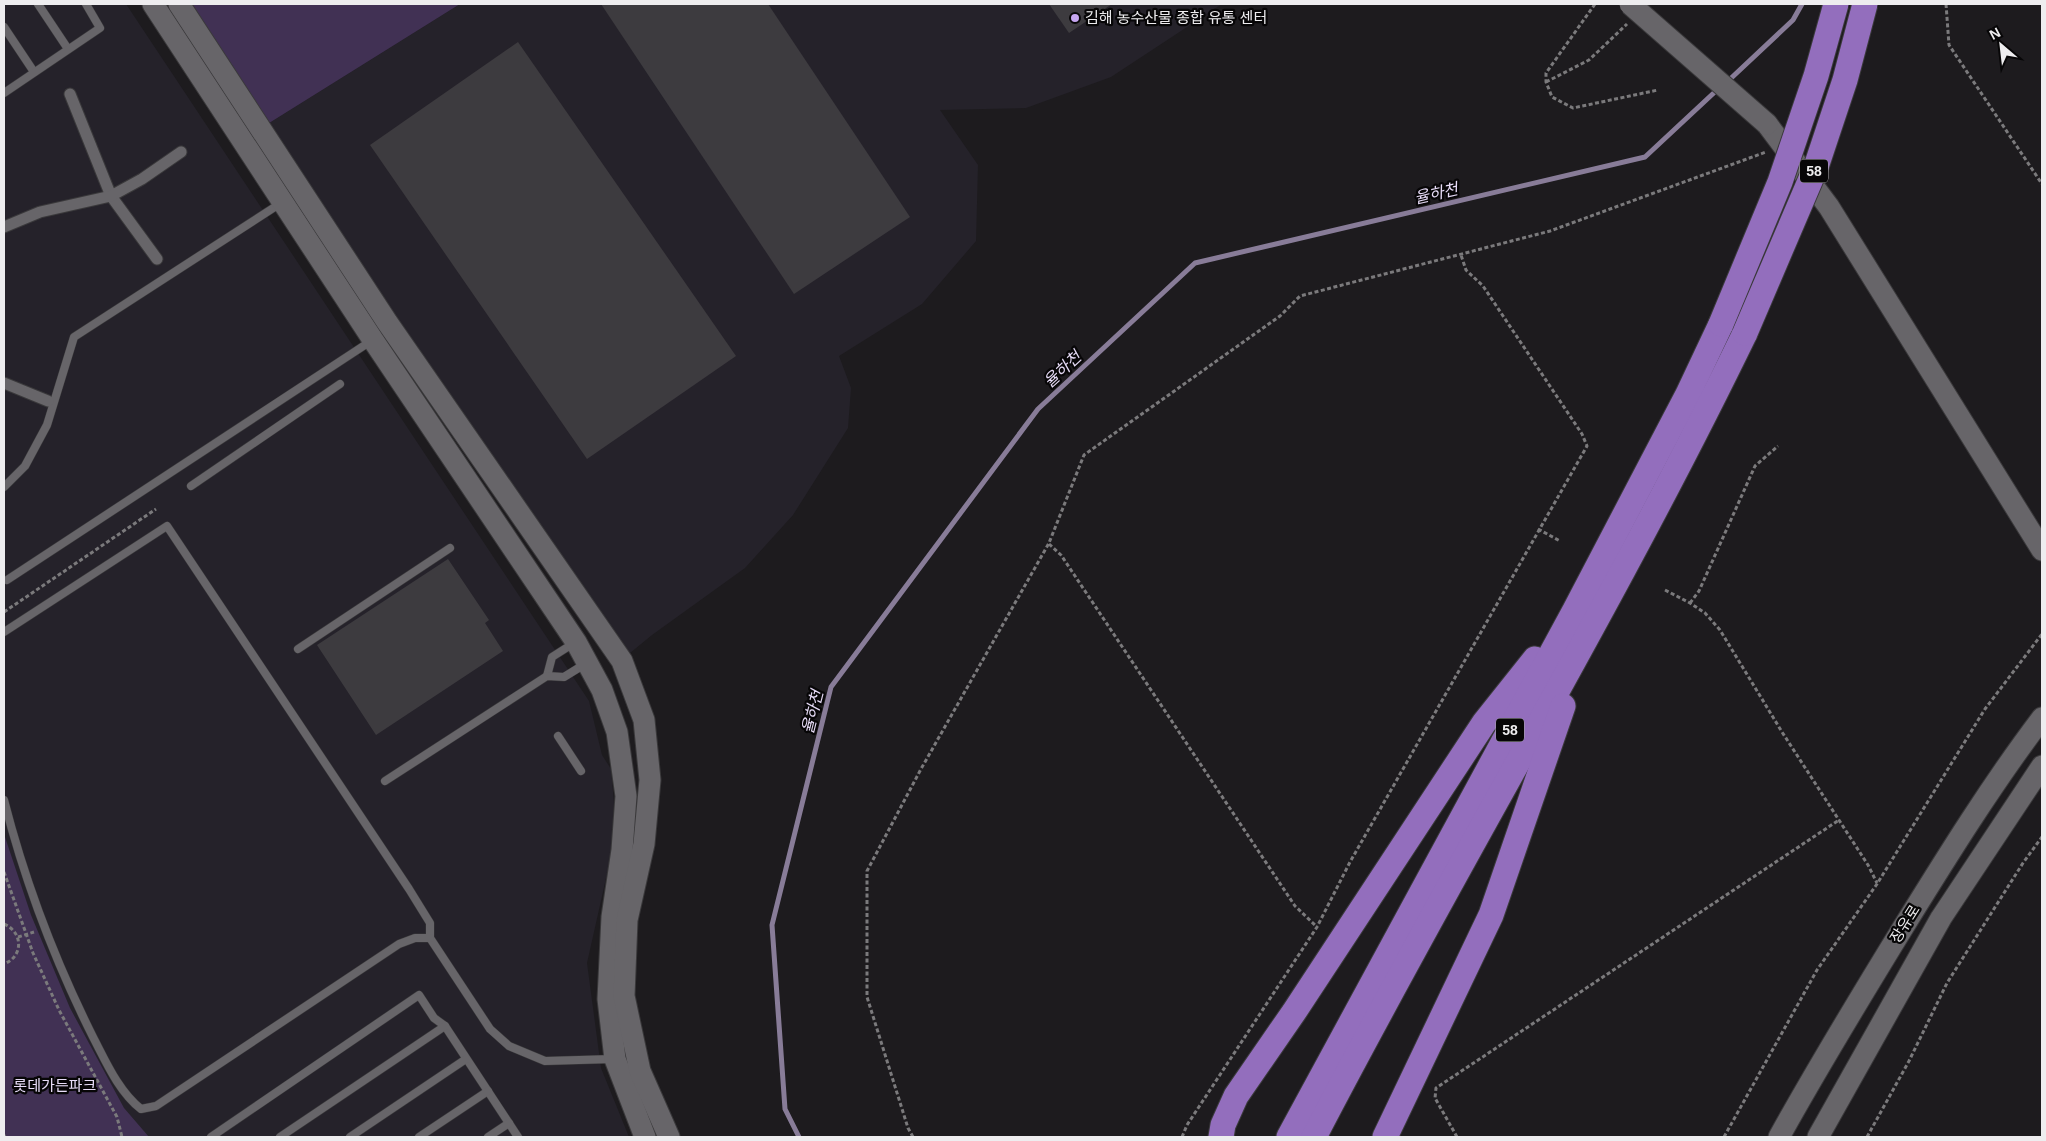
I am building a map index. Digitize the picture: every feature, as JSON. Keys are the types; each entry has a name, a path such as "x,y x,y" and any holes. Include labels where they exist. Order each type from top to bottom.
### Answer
{"highway":[{"name":"58","path":"1299,1135 1688,394 1721,324 1780,182 1816,76 1836,4"},
{"name":"58","path":"1299,1135 1435,911 1584,645 1703,419 1745,333 1816,167 1845,80 1865,4"},
{"path":"1221,1137 1222,1125 1236,1096 1294,1012 1484,723 1575,610"},
{"path":"1385,1137 1491,915 1584,645"}],"main road":[{"path":"153,4 373,340 576,642 602,690 617,732 626,796 622,850 612,917 608,999 615,1059 645,1137"},
{"path":"179,4 387,322 622,661 644,720 650,780 644,844 627,920 624,996 640,1071 668,1137"},
{"path":"1629,13 1767,124 1828,207 2042,550"},
{"name":"장유로","path":"1779,1137 1822,1059 1933,878 2019,748 2042,718"},
{"name":"장유로","path":"1818,1137 1941,918 2042,766"}],"street":[{"path":"70,94 111,196 157,259"},
{"path":"4,227 40,212 111,196 142,180 181,152"},
{"path":"4,384 48,401"}],"lane":[{"path":"38,4 68,50"},
{"path":"4,93 100,28 86,4"},
{"path":"4,27 34,72"},
{"path":"4,487 25,466 48,424 74,337 282,202"},
{"path":"7,580 373,340"},
{"path":"191,486 340,384"},
{"path":"4,632 167,526 388,856 430,923 430,938 490,1028 509,1046 545,1061 615,1059"},
{"path":"298,649 450,548"},
{"path":"546,676 552,657 576,642"},
{"path":"385,781 546,676 564,677 587,663"},
{"path":"558,736 581,770"},
{"path":"4,800 20,860 64,975 81,1012 119,1083 130,1100 141,1109 156,1106 399,944 414,938 430,938"},
{"path":"210,1137 419,995 434,1018 444,1026 518,1137"},
{"path":"280,1137 444,1026"},
{"path":"350,1137 466,1059"},
{"path":"419,1137 488,1091"},
{"path":"488,1137 509,1123"}],"path":[{"path":"1595,4 1546,73 1546,82 1552,97 1573,108 1658,90"},
{"path":"1946,4 1949,45 2042,184"},
{"path":"1546,82 1589,60 1629,13"},
{"path":"913,1137 908,1128 867,997 867,871 921,769 1048,544 1084,455 1280,316 1300,296 1550,231 1783,146"},
{"path":"1182,1137 1187,1125 1318,927 1350,862 1587,446 1582,434 1483,286 1466,270 1460,255"},
{"path":"1690,603 1699,591 1755,466 1778,446"},
{"path":"4,612 156,509"},
{"path":"1538,529 1560,541"},
{"path":"1048,544 1061,555 1294,906 1318,927"},
{"path":"1665,590 1705,613 1720,630 1782,732 1868,864 1877,884"},
{"path":"1724,1137 1817,970 1877,884 1985,709 2042,634"},
{"path":"1457,1137 1435,1098 1436,1088 1839,820"},
{"path":"1867,1137 1909,1061 1947,983 2023,863 2042,837"},
{"path":"4,872 26,935 59,1010 117,1117 122,1137"},
{"path":"4,924 15,931 18,937 18,951 14,958 4,964"},
{"path":"18,937 46,932"}],"shaded area":[{"path":"4,4 126,4 589,701 602,755 611,769 614,803 611,856 587,963 601,1068 629,1137 4,1137"},
{"path":"460,4 1222,4 1111,77 1026,108 940,110 978,165 976,241 922,304 839,356 851,388 848,428 793,515 745,568 652,635 619,662 266,125"}],"green space":[{"path":"186,4 460,4 266,125"},
{"name":"롯데가든파크","path":"4,834 31,915 70,1008 124,1108 149,1137 4,1137"}],"building":[{"path":"601,4 768,4 910,217 794,294"},
{"name":"김해 농수산물 종합 유통 센터","path":"1049,4 1112,4 1069,33"},
{"path":"518,42 736,356 587,459 370,145"},
{"path":"448,559 489,620 485,623 503,651 376,735 317,645"}],"waterway":[{"name":"율하천","path":"1727,82 1793,20 1802,4"},
{"name":"율하천","path":"799,1137 785,1109 772,925 831,687 1038,409 1195,263 1645,157 1718,89"}],"place":[{"name":"김해 농수산물 종합 유통 센터","path":"1075,18"}]}
